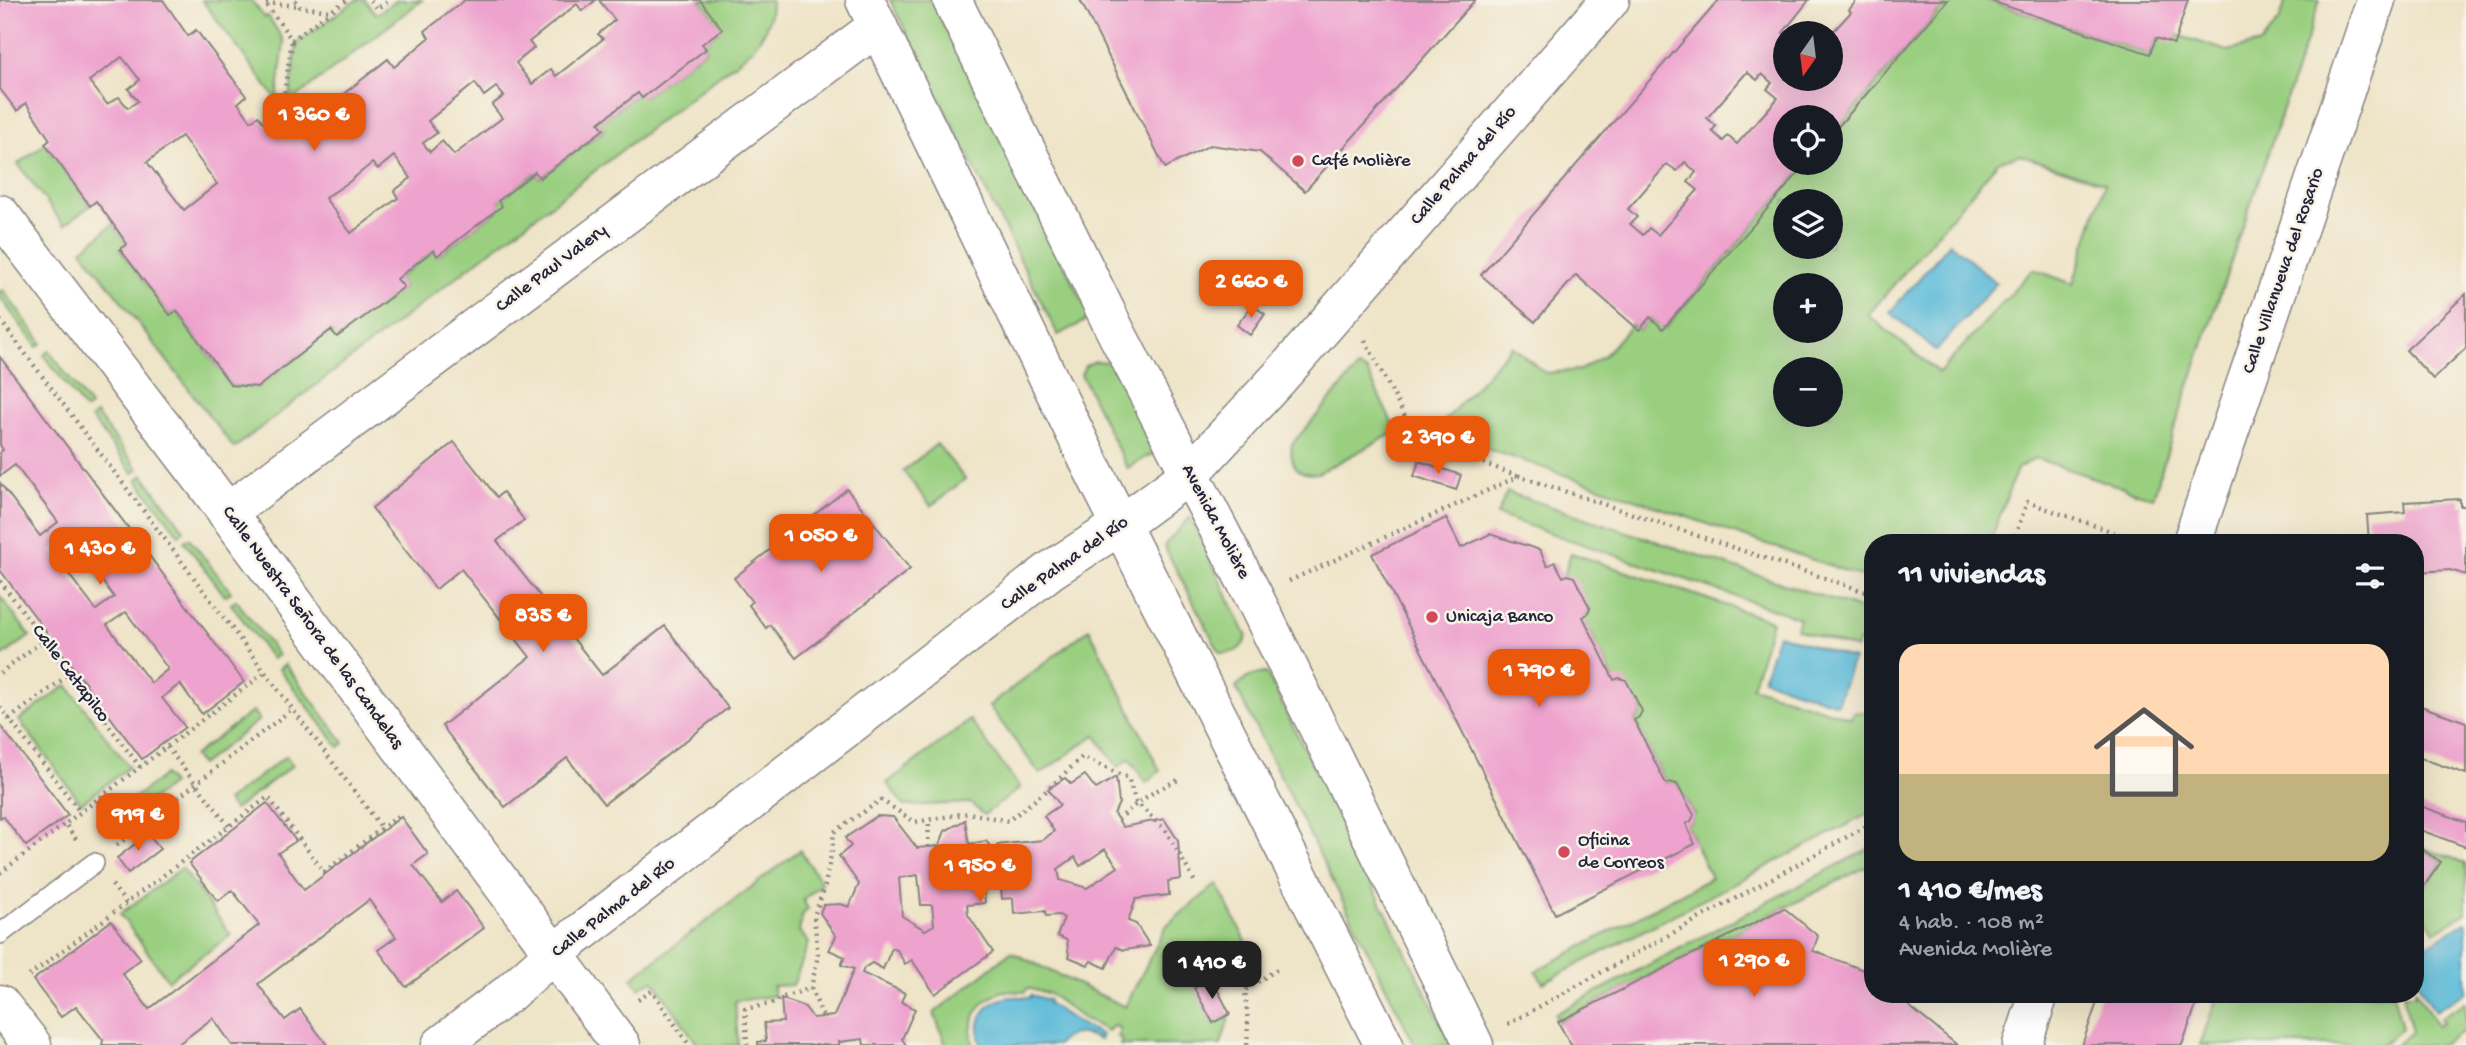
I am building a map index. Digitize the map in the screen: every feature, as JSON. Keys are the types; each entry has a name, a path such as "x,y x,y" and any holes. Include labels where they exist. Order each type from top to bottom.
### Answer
{"street":[{"name":"Avenida Molière","path":"952,0 1117,334 1254,597 1474,1044"},
{"name":"Calle Palma del Río","path":"441,1045 509,994 553,954 1051,570 1121,525 1190,474 1346,302 1610,0"},
{"name":"Calle Villanueva del Rosario","path":"2195,534 2376,0"},
{"name":"Calle Paul Valery","path":"227,513 872,13"},
{"path":"872,13 1121,525 1384,1045"},
{"name":"Calle Nuestra Señora de las Candelas","path":"0,214 227,513 621,1045"},
{"path":"10,993 32,1045"},
{"path":"2022,1045 2036,1003"}],"lane":[{"path":"0,934 94,863"}],"path":[{"path":"295,0 300,7"},
{"path":"292,40 347,0"},
{"path":"370,0 377,9 390,0"},
{"path":"264,1 331,11"},
{"path":"264,1 292,40 278,134"},
{"path":"1346,302 1416,438 1519,476 1864,591"},
{"path":"0,320 382,828"},
{"path":"1254,597 1519,476"},
{"path":"2016,534 2027,502 2119,534"},
{"name":"Calle Catapilco","path":"0,581 140,767"},
{"path":"0,673 44,640"},
{"path":"0,707 80,813 264,673"},
{"path":"9,719 70,674"},
{"path":"94,863 292,709"},
{"path":"167,747 229,826"},
{"path":"823,1017 811,988 818,956 814,916 824,889 834,832 881,800 915,821 969,813 1008,821 1044,793 1082,757 1128,778 1136,802 1166,831 1195,882"},
{"path":"1118,820 1136,802 1156,789 1181,779"},
{"path":"10,993 268,797 324,872 432,790"},
{"path":"928,847 929,819"},
{"path":"0,873 65,824"},
{"path":"1474,1044 1864,827"},
{"path":"1247,1045 1245,990 1279,968"},
{"path":"747,1045 745,1009 774,1003 811,988"},
{"path":"632,1004 652,991 688,1045"}],"green space":[{"path":"202,0 251,0 265,18 268,16 284,41 277,100"},
{"path":"356,0 365,0 376,14 397,0 422,0 289,103 297,43"},
{"path":"700,0 771,0 765,30 758,42 747,54 234,448 82,250 113,224 127,244 120,250 170,315 177,311 231,385 258,387 331,330 336,336 404,287 397,279 434,250 438,255 501,207 498,201 535,172 540,178 604,130 599,123 638,93 643,97 706,49 702,44 721,29"},
{"path":"890,0 931,0 1091,318 1058,335"},
{"path":"1948,0 1987,0 2150,54 2156,38 2177,35 2228,51 2261,43 2280,19 2286,0 2320,0 2153,498 2035,458 2017,469 1993,534 1864,534 1864,577 1444,434 1440,426 1512,346 1545,373 1580,370 1605,355 1632,324 1639,330 1650,317 1664,329 1773,202 1773,259 1843,259 1843,189 1785,189 1797,175 1843,175 1843,122","holes":["2019,155 2105,183 2073,284 2033,269 1939,373 1868,315 1998,162"]},
{"path":"45,144 90,206 64,225 18,164"},
{"path":"3,290 42,343 37,347 0,297 0,291"},
{"path":"49,351 90,406 85,410 44,355"},
{"path":"1095,361 1110,362 1158,451 1127,468 1081,374 1085,366"},
{"path":"1358,368 1367,371 1394,427 1392,434 1318,473 1299,471 1293,463 1292,444"},
{"path":"96,414 138,469 133,473 91,418"},
{"path":"937,444 965,479 931,506 903,471"},
{"path":"143,475 184,530 179,535 137,480"},
{"path":"1507,492 1864,610 1864,643 1859,641 1856,649 1796,629 1799,618 1497,515"},
{"path":"1190,517 1247,637 1234,652 1220,653 1164,546"},
{"path":"189,538 231,592 225,596 184,541"},
{"path":"1571,553 1772,621 1752,687 1851,718 1853,713 1864,712 1864,816 1543,983 1536,971 1711,878 1686,824 1694,814 1677,784 1666,784 1634,720 1642,711 1614,680 1583,617 1590,608 1563,577"},
{"path":"0,596 30,636 0,658"},
{"path":"236,600 278,655 272,659 231,604"},
{"path":"1089,629 1160,771 1146,783 1129,759 1118,767 1095,735 1040,774 989,706"},
{"path":"285,664 344,743 339,747 279,669"},
{"path":"1267,673 1452,1045 1415,1045 1236,688 1250,677"},
{"path":"67,685 129,767 81,803 19,720"},
{"path":"253,711 259,720 201,765 193,756"},
{"path":"970,720 1020,788 984,815 970,803 904,806 887,783"},
{"path":"286,756 293,765 234,810 227,801"},
{"path":"164,775 172,784 107,833 100,824"},
{"path":"2424,848 2466,863 2466,913 2434,932 2424,915 2424,887 2441,862 2424,851"},
{"path":"800,850 822,884 803,900 808,909 803,914 799,931 809,943 793,985 773,986 774,996 735,1001 738,1045 698,1045 653,980 639,988 632,978"},
{"path":"1864,851 1864,868 1558,1022 1555,1014"},
{"path":"182,868 231,935 168,980 120,914"},
{"path":"1217,884 1251,951 1212,973 1212,979 1195,988 1213,1022 1230,1014 1221,1045 1120,1045 1122,1039 1118,1037 1118,1027 1113,1026 1108,1031 1082,1018 1050,994 1027,988 1025,992 1002,991 984,1002 975,1014 971,1029 973,1045 946,1045 934,1013 1011,952 1125,1007 1167,925"},
{"path":"2466,1002 2466,1030 2439,1045 2396,1045 2412,1032 2405,1003 2424,1003 2437,1025 2443,1022 2440,1018"},
{"path":"2215,1003 2395,1003 2402,1028 2381,1045 2200,1045"}],"water":[{"path":"1950,243 1996,283 1936,351 1890,312"},
{"path":"1778,634 1853,659 1837,704 1763,679"},
{"path":"2466,922 2466,992 2435,1011 2424,993 2424,947"},
{"path":"1031,995 1049,1000 1048,1003 1102,1035 1100,1040 1077,1034 1067,1037 1057,1045 981,1045 980,1022 989,1006 1006,998 1030,998"}],"building":[{"path":"0,0 163,0 188,36 196,30 246,96 238,103 251,121 258,116 273,134 286,136 303,123 310,131 328,118 322,111 388,59 394,67 429,38 425,31 465,0 596,0 582,11 577,4 529,42 534,48 516,63 532,84 551,69 556,76 603,39 598,34 615,20 599,0 700,0 722,29 702,44 706,49 642,98 638,93 599,123 604,129 540,178 535,172 498,201 502,206 437,256 434,250 414,265 397,279 404,287 337,337 331,330 258,387 231,385 177,311 170,315 120,249 127,244 113,224 96,201 90,206 45,144 50,140 26,103 17,111 0,89","holes":["122,57 140,80 128,89 138,101 128,108 119,97 107,104 89,81","475,83 484,96 496,87 504,96 492,105 502,118 454,155 442,141 430,152 423,143 437,133 428,121","182,136 217,184 184,210 147,162","394,156 411,178 394,191 398,198 351,233 325,198 372,163 378,169"]},
{"path":"1080,0 1475,0 1305,191 1260,152 1210,145 1165,168"},
{"path":"1719,0 1809,0 1792,21 1773,21 1773,91 1843,91 1843,21 1857,0 1948,0 1843,121 1843,105 1773,105 1773,175 1797,175 1784,189 1773,189 1773,202 1663,329 1650,317 1639,330 1576,275 1535,322 1481,275","holes":["1747,72 1757,80 1762,74 1772,83 1767,89 1778,98 1737,144 1728,136 1723,141 1712,131 1716,126 1707,118","1685,162 1696,172 1688,182 1698,190 1658,235 1649,228 1643,235 1630,224 1637,217 1628,209 1667,164 1677,171"]},
{"path":"1988,0 2188,0 2174,44 2156,38 2150,54"},
{"path":"2466,294 2466,348 2433,379 2406,350"},
{"path":"1252,305 1265,314 1250,335 1237,325"},
{"path":"0,357 244,682 202,714 180,684 162,698 185,727 142,759 0,570 0,483 40,536 58,522 15,465 0,476 0,452 3,450 0,445","holes":["69,537 114,597 96,610 51,551","126,612 168,669 151,683 107,625"]},
{"path":"454,442 497,497 503,492 524,520 497,541 602,675 665,626 728,708 604,804 567,758 505,807 442,726 530,657 461,569 436,589 372,508"},
{"path":"1419,461 1461,475 1456,490 1414,476"},
{"path":"847,489 910,569 796,658 770,625 766,628 749,605 752,602 734,578"},
{"path":"2460,499 2460,506 2466,506 2466,575 2450,570 2424,571 2424,534 2368,534 2367,515 2405,512 2404,502"},
{"path":"1446,518 1461,548 1490,534 1540,550 1547,566 1555,562 1563,577 1574,577 1590,608 1583,617 1614,680 1626,680 1642,711 1634,720 1666,784 1677,784 1694,815 1686,824 1695,844 1555,914 1372,554"},
{"path":"2424,707 2466,722 2466,774 2424,759"},
{"path":"0,725 68,815 26,846 3,816 0,818"},
{"path":"1085,775 1096,789 1116,777 1119,803 1114,814 1123,827 1164,819 1178,840 1181,879 1168,881 1169,895 1136,899 1128,921 1136,924 1150,946 1124,950 1116,947 1106,968 1091,961 1088,965 1069,957 1067,940 1057,936 1064,918 1059,915 1046,916 1045,911 1014,914 1013,898 1002,899 1000,878 995,879 984,890 985,903 967,905 968,915 993,952 935,994 912,960 905,964 897,950 892,948 883,969 872,963 864,968 862,973 905,993 901,1002 915,1009 902,1039 906,1045 864,1045 863,1039 839,1042 839,1045 758,1045 758,1042 766,1041 764,1023 783,1022 781,998 805,1007 813,1018 834,1016 854,969 841,965 845,957 829,950 836,936 820,913 823,905 841,904 849,907 859,884 839,856 851,846 845,838 877,816 893,817 917,848 939,846 945,831 965,820 969,844 986,841 990,846 992,858 998,857 997,845 1043,840 1054,831 1044,816 1060,805 1048,789 1065,778 1071,784","holes":["1105,849 1118,867 1087,888 1060,880 1058,869 1075,857 1080,866","918,875 921,905 932,905 934,925 925,930 902,916 899,878"]},
{"path":"267,803 296,841 278,853 304,890 401,817 428,854 413,865 442,902 456,891 484,928 406,987 378,950 396,937 369,900 258,984 285,1020 300,1009 327,1045 232,1045 213,1018 177,1045 102,1045 103,1040 76,1006 61,1017 33,980 111,921 141,959 122,973 149,1009 259,925 232,890 218,901 189,863"},
{"path":"2424,807 2466,822 2466,847 2424,831"},
{"path":"148,834 160,849 128,873 117,858"},
{"path":"2424,851 2441,862 2424,886"},
{"path":"1784,908 1818,936 1813,951 1864,970 1864,1003 1905,1003 1957,1045 1571,1045 1558,1022"},
{"path":"1212,979 1230,1014 1213,1023 1194,988"},
{"path":"2097,1003 2197,1003 2182,1045 2082,1045"}],"place":[{"name":"Café Molière","path":"1298,161"},
{"name":"Unicaja Banco","path":"1432,617"},
{"name":"Oficina de Correos","path":"1564,852"}]}
